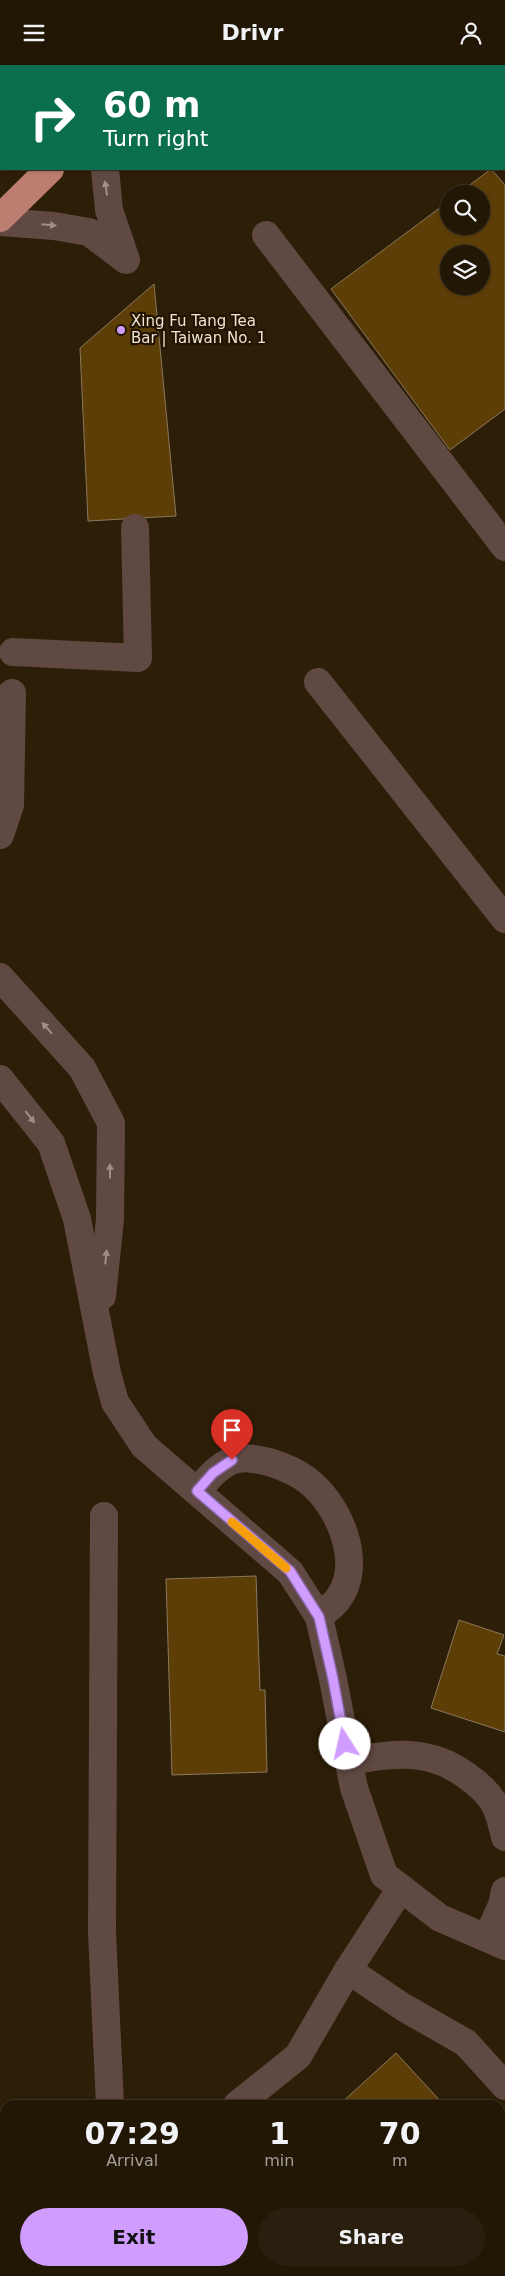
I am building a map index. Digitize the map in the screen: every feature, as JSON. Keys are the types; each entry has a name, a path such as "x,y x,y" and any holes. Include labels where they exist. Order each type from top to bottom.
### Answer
{"highway":[{"path":"0,220 49,170"}],"street":[{"path":"0,220 89,232 126,260 109,210 105,170"},
{"path":"266,235 505,547"},
{"path":"13,653 138,657 135,528"},
{"path":"318,682 505,919"},
{"path":"0,835 10,805 12,693"},
{"path":"0,977 82,1067 111,1123 110,1219 99,1322"},
{"path":"0,1079 51,1143 78,1219 99,1322 107,1373 116,1402 144,1446 290,1571 319,1617 354,1788 384,1875 440,1918 496,1942 505,1891"},
{"path":"197,1491 223,1465 232,1460 246,1458 257,1459 284,1467 306,1479 316,1488 340,1522 350,1555 345,1584 339,1598 319,1617"},
{"path":"104,1516 102,1932 110,2100"},
{"path":"348,1761 397,1754 414,1754 454,1766 473,1780 494,1803 505,1837"},
{"path":"243,2100 298,2056 348,1971 402,1888"},
{"path":"348,1971 403,2007 466,2043 505,2086"}],"building":[{"path":"492,170 505,185 505,409 450,450 331,289 440,208 440,235 490,235 490,185 470,185"},
{"path":"154,284 176,516 88,521 80,348"},
{"path":"256,1576 260,1690 265,1690 267,1772 172,1775 166,1579"},
{"path":"459,1620 504,1635 497,1654 505,1656 505,1732 431,1708"},
{"path":"396,2053 439,2100 344,2100"}],"slow traffic":[{"path":"232,1522 286,1568"}],"place":[{"name":"Xing Fu Tang Tea Bar | Taiwan No. 1","path":"121,330"}],"route":[{"path":"232,1460 213,1473 197,1491 290,1571 319,1617 345,1744"}]}
